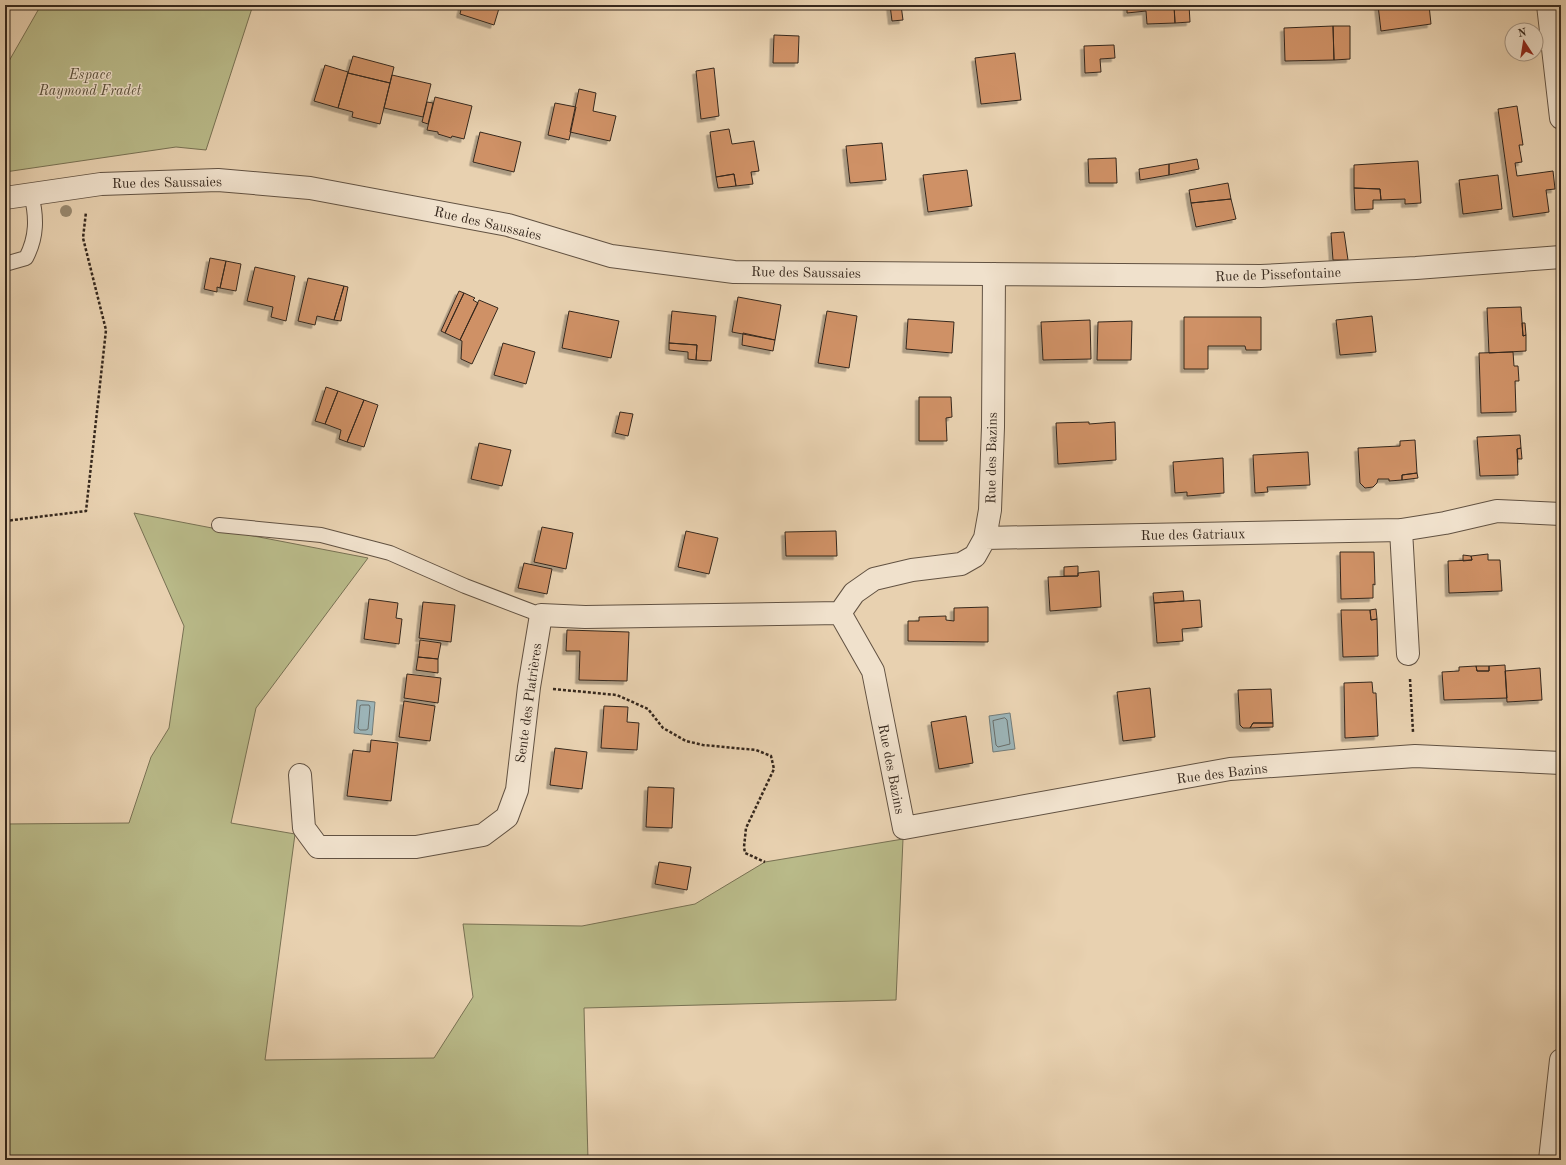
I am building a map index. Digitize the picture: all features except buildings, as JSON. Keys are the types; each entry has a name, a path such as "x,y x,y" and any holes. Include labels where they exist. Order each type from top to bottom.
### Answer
{"street":[{"path":"1548,5 1561,118"},
{"name":"Rue des Saussaies","path":"5,198 90,186 218,180 310,188 508,225 611,256 734,272 994,274"},
{"name":"Rue de Pissefontaine","path":"994,274 1261,276 1416,268 1561,257"},
{"name":"Rue des Bazins","path":"994,274 993,427 990,503 985,538 975,556 960,564 912,570 874,579 854,592 840,613 873,671 904,828 1230,769 1415,756 1561,762"},
{"name":"Rue des Gatriaux","path":"985,538 1401,530 1445,523 1497,511 1561,514"},
{"path":"1401,530 1408,654"},
{"path":"541,615 585,618 840,613"},
{"name":"Sente des Platrières","path":"300,775 304,828 318,846 416,847 483,835 507,817 517,790 529,687 541,615"},
{"path":"1550,1160 1561,1060"}],"lane":[{"path":"5,264 26,258 32,247 36,228 35,212 31,194"},
{"path":"219,525 320,535 390,553 465,586 541,615"}],"path":[{"path":"5,521 86,511 106,330 83,238 90,186"},
{"path":"1408,654 1415,756"},
{"path":"529,687 617,695 648,709 663,728 686,741 703,745 756,750 771,756 774,769 746,828 744,847 746,854 766,862"}],"green space":[{"name":"Espace Raymond Fradet","path":"41,5 253,5 206,150 176,147 5,172 5,68"},
{"path":"134,513 368,558 256,708 231,823 295,834 265,1060 434,1058 473,997 463,924 582,926 695,904 765,862 903,839 896,1000 584,1008 588,1160 5,1160 5,824 129,823 151,757 169,728 184,626"}],"water":[{"path":"357,700 375,702 372,735 354,733"},
{"path":"1010,713 1015,749 993,752 989,716"}]}
